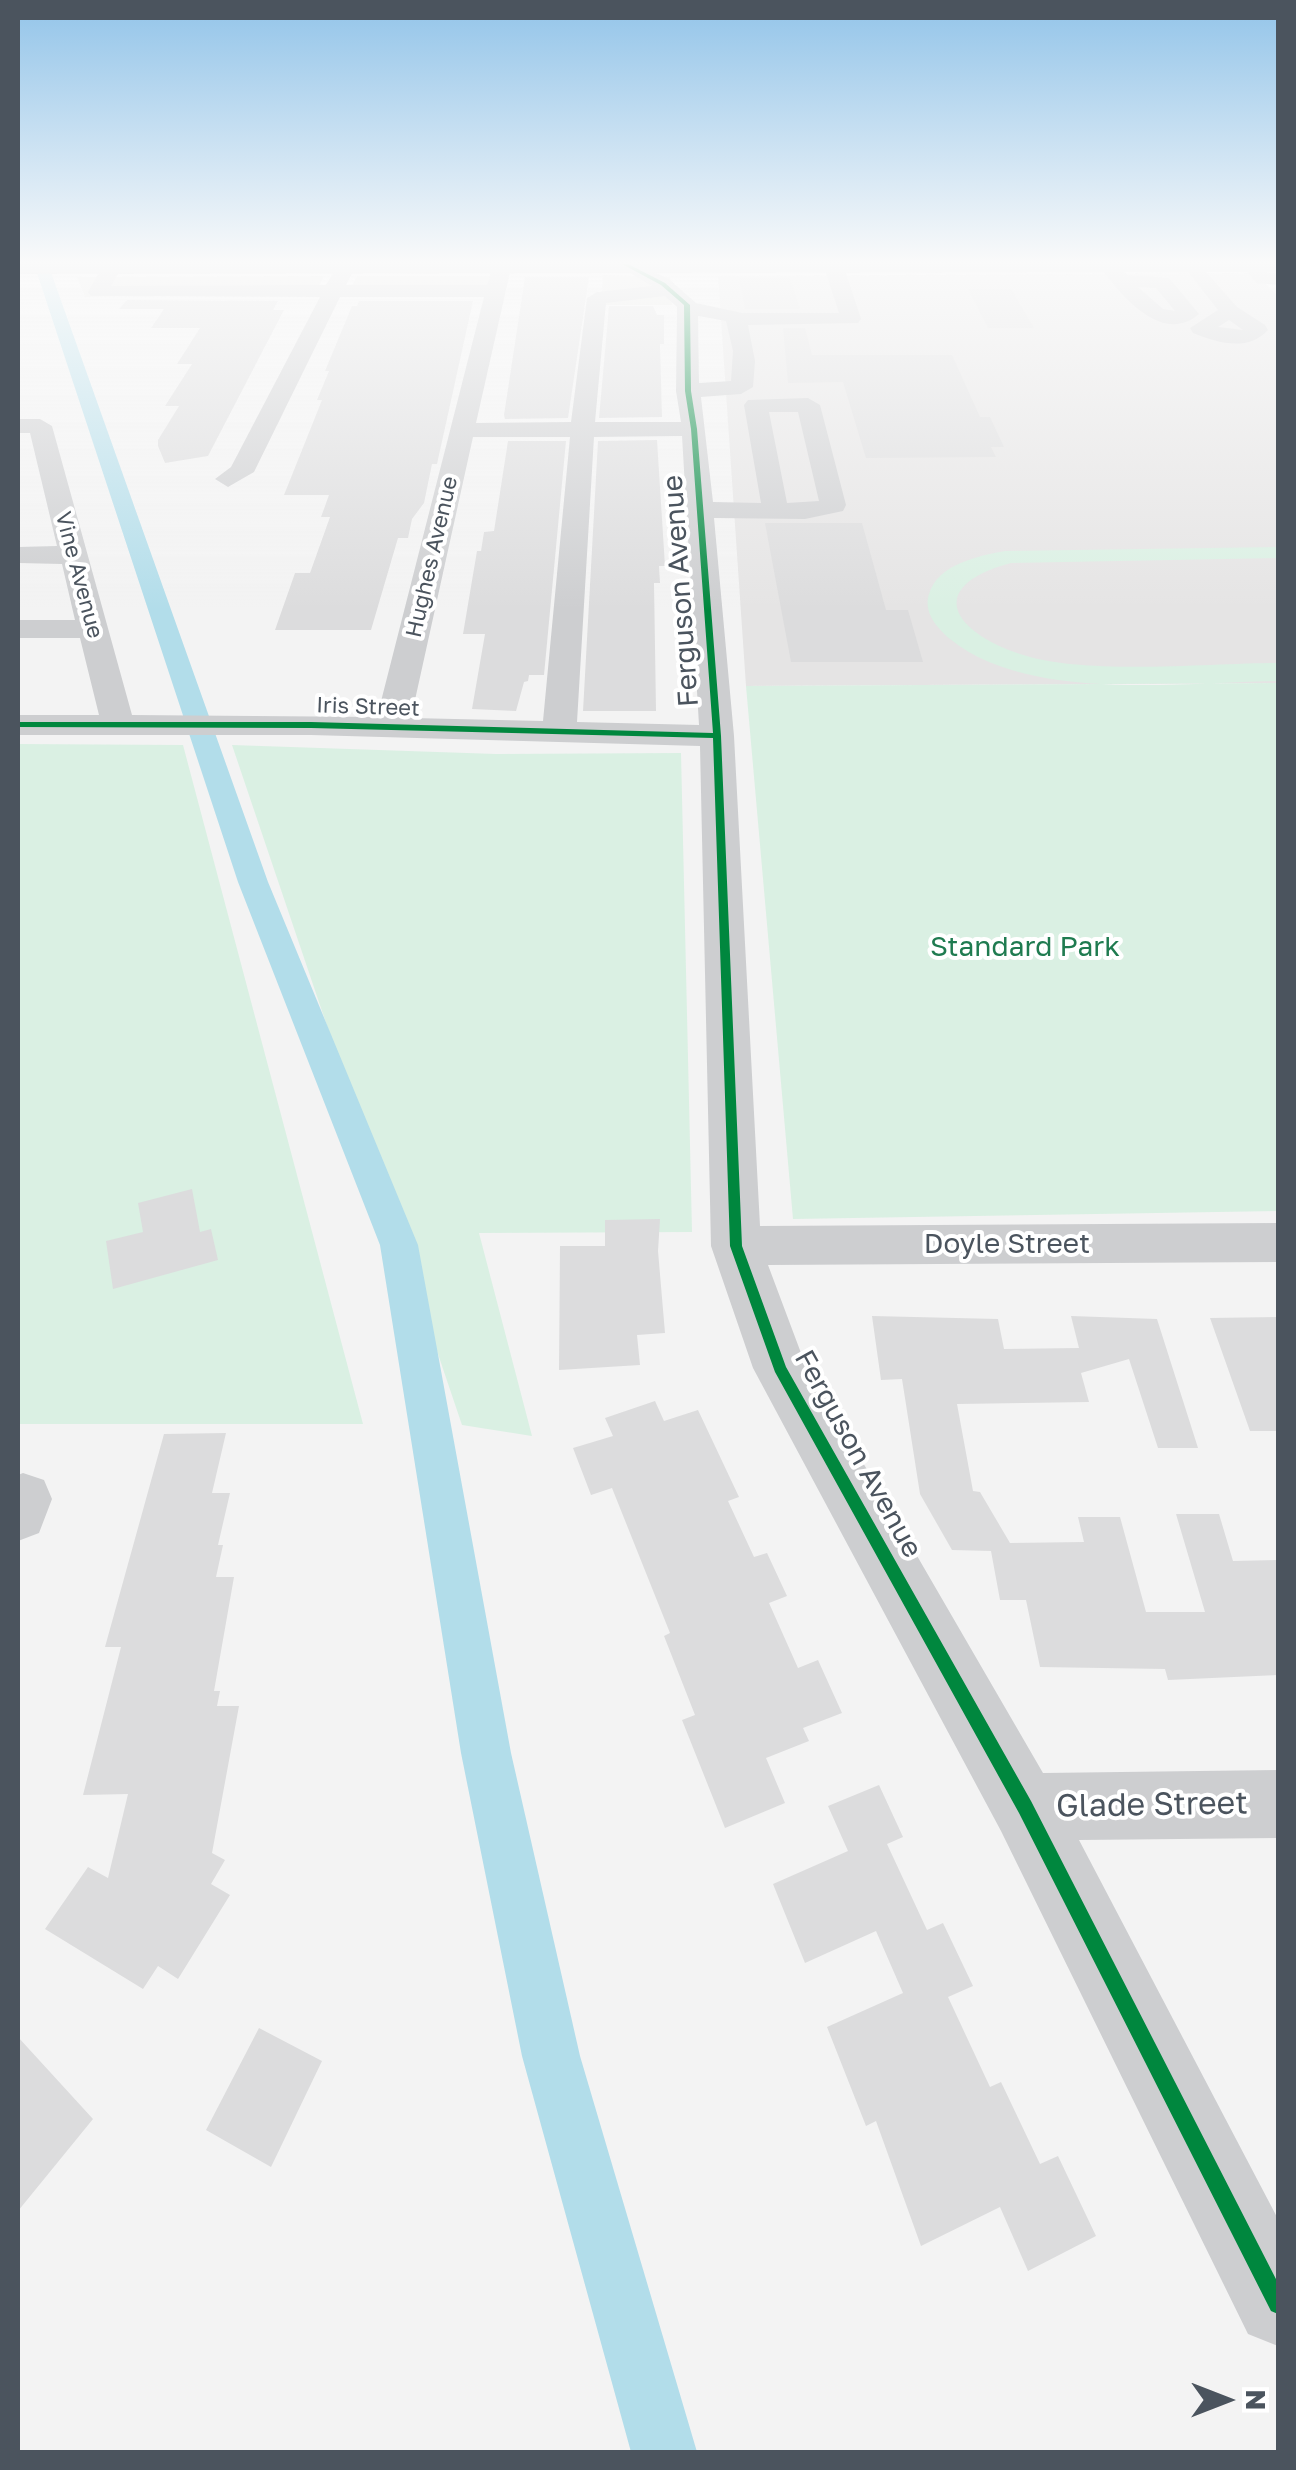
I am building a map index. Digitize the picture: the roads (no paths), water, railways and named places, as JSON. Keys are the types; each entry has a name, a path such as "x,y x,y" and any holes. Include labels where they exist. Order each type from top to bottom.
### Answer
{"street":[{"path":"228,479 241,472 293,379"},
{"name":"Hughes Avenue","path":"391,729 473,379"},
{"path":"559,732 588,379"},
{"name":"Ferguson Avenue","path":"710,379 739,444 700,510 717,736 736,1246 780,1368 1025,1807 1278,2304"},
{"name":"Vine Avenue","path":"29,426 46,485 74,556 118,724"},
{"path":"461,430 583,430 739,444 833,505 700,510"},
{"path":"739,444 774,509"},
{"path":"18,556 74,556"},
{"path":"18,630 94,630"},
{"name":"Iris Street","path":"18,724 268,724 717,736"},
{"name":"Doyle Street","path":"736,1246 1278,1242"},
{"name":"Glade Street","path":"1025,1807 1278,1804"}],"waterway":[{"path":"81,379 253,882 399,1245 486,1753 551,2056 664,2452"}],"park label":[{"name":"Standard Park","path":"1025,947"}]}
